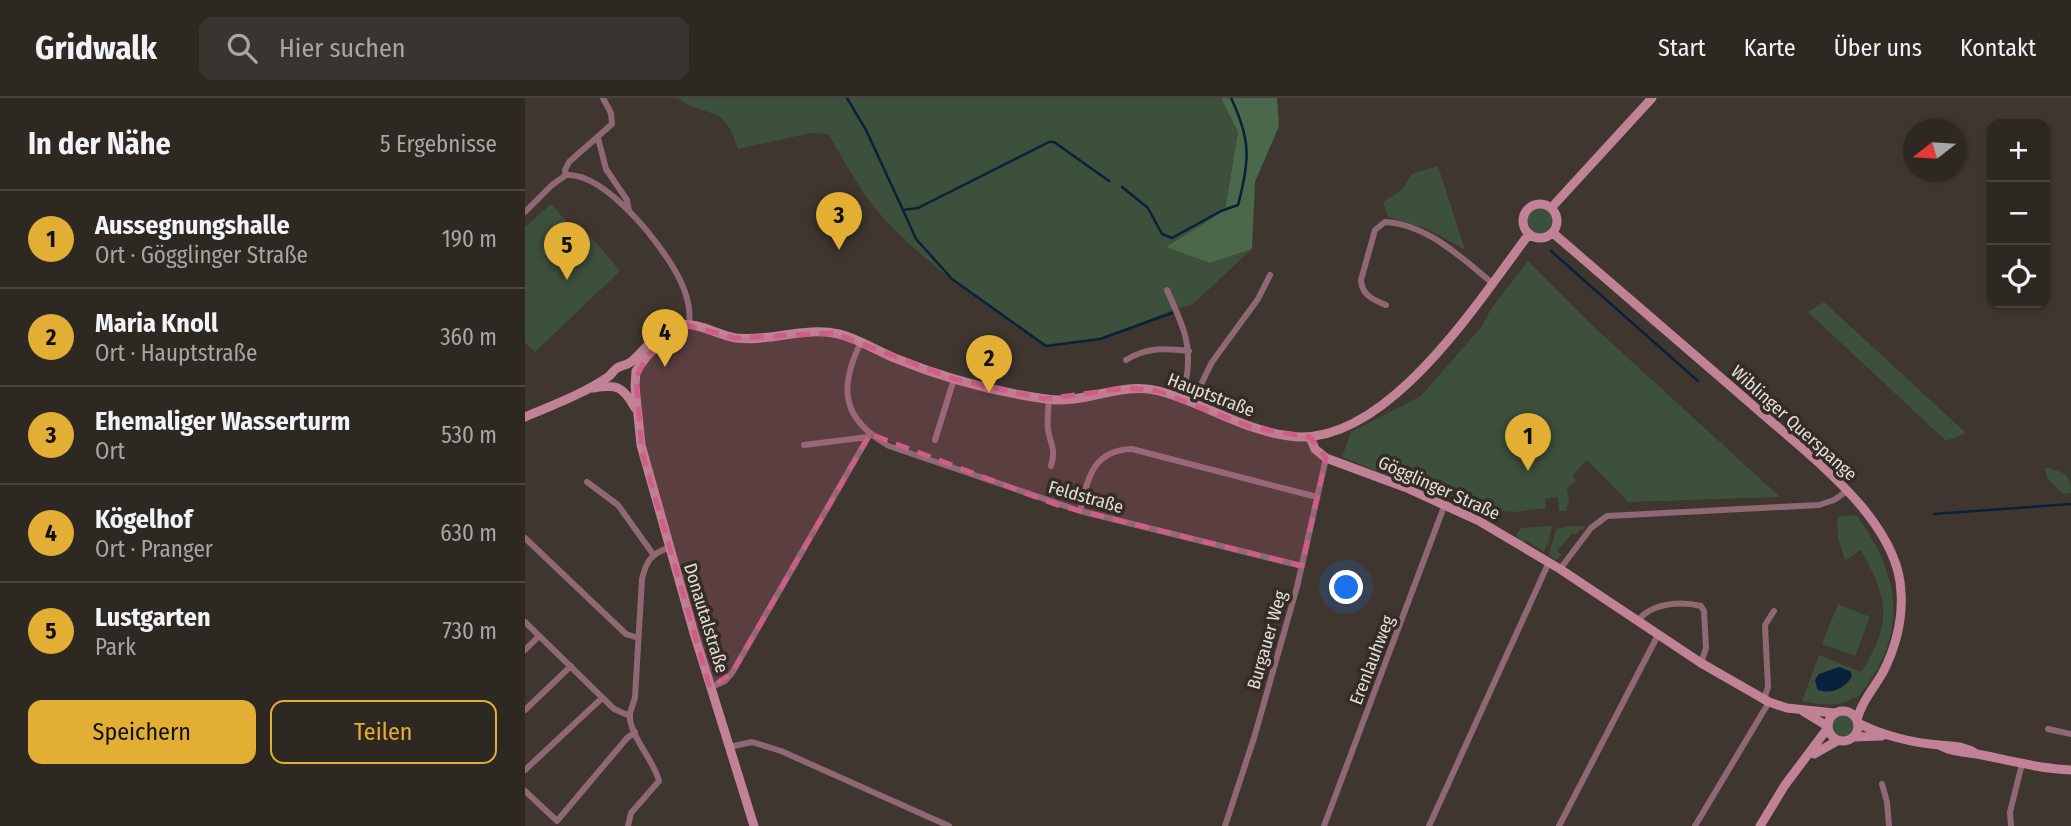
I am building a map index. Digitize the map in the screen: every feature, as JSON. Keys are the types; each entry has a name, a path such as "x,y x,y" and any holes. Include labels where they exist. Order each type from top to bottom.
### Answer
{"main road":[{"path":"1552,207 1652,98"},
{"path":"1542,203 1552,207 1558,223 1553,233 1544,238 1529,234 1523,219 1527,209 1542,203"},
{"name":"Wiblinger Querspange","path":"1553,233 1770,420 1863,508 1884,540 1896,569 1901,592 1899,627 1892,652 1857,721"},
{"path":"1326,458 1315,449 1315,436 1342,428 1364,416 1414,377 1435,356 1529,234"},
{"path":"525,416 588,389 624,365 669,327 689,324"},
{"name":"Hauptstraße","path":"689,324 750,339 822,332 845,336 895,358 954,379 1049,400 1069,400 1134,388 1158,391 1262,431 1289,436 1315,436"},
{"path":"588,389 611,386 630,388 641,363 678,326"},
{"path":"624,365 631,368 635,379"},
{"path":"613,373 613,383 630,400 638,417"},
{"name":"Donautalstraße","path":"635,379 642,452 710,688 754,826"},
{"name":"Gögglinger Straße","path":"1326,458 1407,488 1486,524 1560,569 1701,663 1767,701 1800,710 1834,713"},
{"name":"Wiblinger Querspange","path":"1846,711 1870,691"},
{"name":"Gögglinger Straße","path":"1800,710 1827,728"},
{"path":"1760,826 1785,785 1827,728 1834,713 1846,711 1857,721 1891,736"},
{"path":"1854,737 1858,730 1857,721"},
{"path":"1827,728 1837,741"},
{"path":"1806,758 1837,741 1847,741 1854,737 1891,736 1939,745 1958,745 1979,754 2022,764 2071,770"}],"street":[{"path":"566,175 569,162 612,124 611,113 603,98"},
{"path":"598,138 606,169 618,191 627,200 630,213"},
{"path":"525,212 566,175 585,177 630,213 658,246 677,274 688,305 689,324"},
{"path":"1386,305 1368,296 1361,280 1375,230 1385,222 1410,228 1434,239 1491,282"},
{"path":"1192,403 1212,362 1258,299 1271,275"},
{"path":"1167,290 1184,330 1189,351 1186,381 1199,388"},
{"name":"Feldstraße","path":"861,342 848,373 846,390 851,410 869,436 899,450 1080,512 1302,566"},
{"path":"1126,360 1151,349 1189,351"},
{"path":"935,440 954,379"},
{"path":"1049,400 1047,419 1055,453 1051,466"},
{"path":"804,445 869,436"},
{"path":"710,688 725,681 733,673 869,436"},
{"path":"1080,512 1094,467 1100,459 1119,449 1132,449 1317,497"},
{"name":"Burgauer Weg","path":"1225,826 1254,738 1302,566 1326,458"},
{"path":"587,482 618,505 653,554"},
{"path":"1560,569 1593,524 1610,516 1819,505 1847,492"},
{"name":"Erenlauhweg","path":"1324,826 1445,504"},
{"path":"525,538 626,634 638,638"},
{"path":"628,826 631,813 659,781 630,716 635,692 642,579 653,554 669,548"},
{"path":"1429,826 1549,562"},
{"path":"1638,621 1645,612 1655,607 1701,606 1704,611 1706,648 1701,663"},
{"path":"1695,826 1767,701 1766,625 1774,611"},
{"path":"525,622 601,698 614,709 630,716"},
{"path":"1559,826 1658,635"},
{"path":"525,650 539,636"},
{"path":"525,710 571,667"},
{"path":"525,770 601,698"},
{"path":"2048,729 2071,734"},
{"path":"525,791 557,821 635,732"},
{"path":"729,747 755,743 781,751 949,826"},
{"path":"2011,826 2010,812 2022,764"},
{"path":"1882,784 1889,826"}],"highlighted area":[{"path":"683,324 735,338 834,333 954,379 1045,399 1127,388 1158,391 1254,428 1310,437 1326,458 1302,566 1057,505 870,434 732,673 710,688 642,452 636,378 647,356"}],"green space":[{"path":"677,98 1221,98 1238,132 1225,210 1166,247 1210,263 1252,249 1192,305 1175,309 1103,338 1046,346 953,280 910,244 871,203 828,134 811,133 738,149 733,134 721,118"},
{"path":"1221,98 1277,98 1279,126 1255,182 1252,249 1210,263 1166,247 1225,210 1238,132"},
{"path":"1438,166 1465,250 1428,229 1388,217 1383,202 1403,189 1411,174"},
{"path":"551,204 569,224 583,227 620,271 535,352 525,342 525,227"},
{"path":"1540,204 1552,209 1557,221 1552,233 1540,238 1528,233 1523,221 1528,209"},
{"path":"1528,261 1593,326 1780,497 1628,502 1587,460 1573,475 1575,482 1567,488 1569,499 1566,511 1559,511 1558,498 1554,497 1545,499 1546,508 1515,512 1484,510 1397,472 1394,478 1342,457 1351,432 1421,396 1482,326 1491,309"},
{"path":"1824,302 1966,433 1946,441 1808,312"},
{"path":"2044,467 2064,474 2071,486 2071,493 2063,494 2048,479"},
{"path":"1856,515 1872,538 1891,585 1892,630 1885,653 1873,676 1856,699 1853,697 1842,703 1829,705 1802,701 1819,655 1861,672 1878,639 1883,611 1877,583 1861,550 1845,560 1838,538 1837,517"},
{"path":"1552,526 1544,552 1525,540 1523,542 1516,535 1521,528"},
{"path":"1585,526 1583,531 1581,529 1575,535 1573,533 1557,551 1562,555 1556,560 1549,555 1556,529"},
{"path":"1838,604 1870,617 1855,656 1822,644"},
{"path":"1843,714 1851,718 1855,726 1851,734 1843,738 1835,734 1831,726 1835,718"}],"water":[{"path":"1839,667 1850,671 1852,676 1846,684 1827,692 1817,689 1815,680 1819,674"}],"waterway":[{"path":"847,98 866,130 903,210 918,208 1049,142 1054,142 1109,181"},
{"path":"1122,187 1148,208 1162,234 1172,238 1221,211 1238,205 1247,150 1242,126 1231,98"},
{"path":"903,210 916,239 952,279 1046,346 1100,339 1172,313"},
{"path":"1551,251 1698,381"},
{"path":"1934,514 2071,504"}],"place":[{"name":"Ehemaliger Wasserturm","path":"839,250"},
{"name":"Lustgarten","path":"567,280"},
{"name":"Kögelhof","path":"665,367"},
{"name":"Maria Knoll","path":"989,393"},
{"name":"Aussegnungshalle","path":"1528,471"}]}
